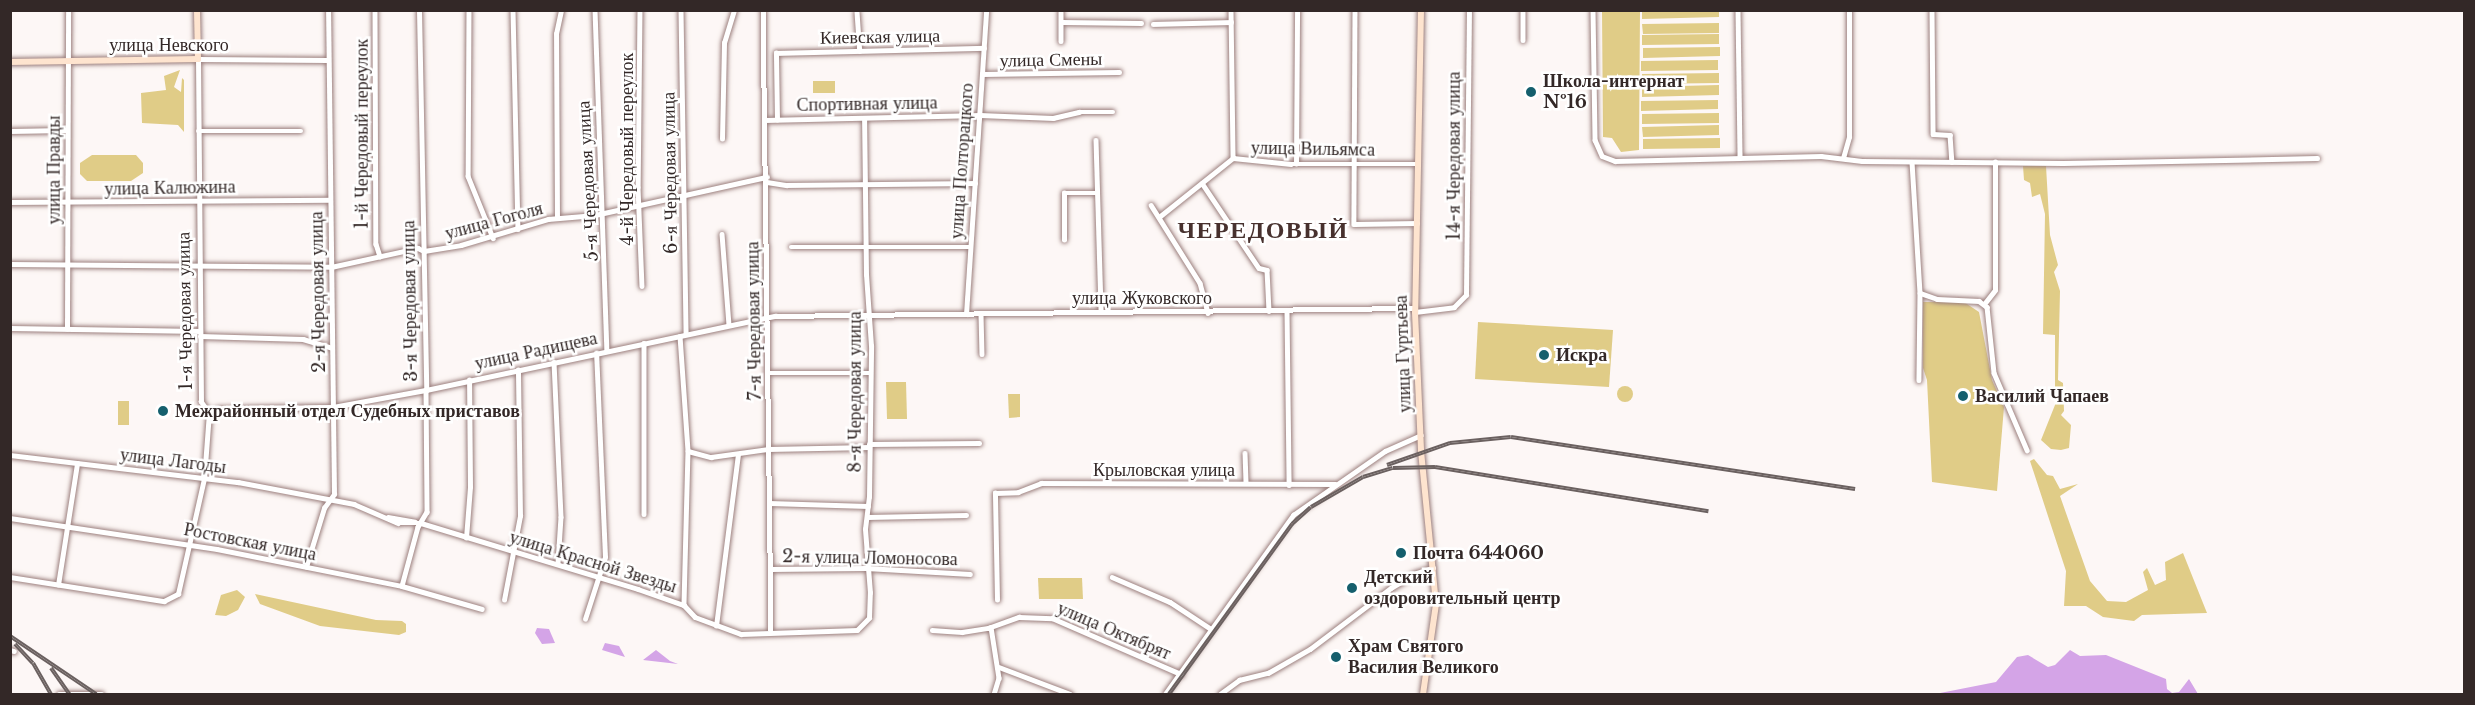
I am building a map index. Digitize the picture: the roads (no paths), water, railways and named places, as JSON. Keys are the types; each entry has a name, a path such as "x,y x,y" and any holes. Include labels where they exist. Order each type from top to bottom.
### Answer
{"main road":[{"name":"1-я Чередовая улица","path":"197,10 198,59"},
{"name":"улица Гуртьева","path":"1421,10 1415,310 1420,435 1436,619 1423,694"},
{"name":"улица Невского","path":"10,63 198,59"}],"street":[{"name":"улица Правды","path":"68,10 65,130 69,202 68,329"},
{"name":"2-я Чередовая улица","path":"306,567 324,508 331,501 333,407 328,10"},
{"name":"1-й Чередовый переулок","path":"375,10 376,244 380,256"},
{"name":"3-я Чередовая улица","path":"402,586 419,523 427,512 418,10"},
{"path":"469,10 468,177 493,238"},
{"path":"513,10 518,230"},
{"path":"557,218 556,34 561,10"},
{"name":"5-я Чередовая улица","path":"595,10 599,192 603,211 607,351"},
{"name":"4-й Чередовый переулок","path":"640,10 639,203 642,286"},
{"name":"6-я Чередовая улица","path":"681,10 683,335 688,451 684,605"},
{"path":"722,140 724,43 734,10"},
{"name":"7-я Чередовая улица","path":"763,10 767,179 771,632"},
{"name":"улица Полторацкого","path":"966,314 986,10"},
{"path":"1061,10 1061,41"},
{"path":"1232,10 1233,159"},
{"path":"1296,164 1297,10"},
{"path":"1355,10 1354,224 1417,223"},
{"name":"14-я Чередовая улица","path":"1462,302 1468,237 1464,206 1469,10"},
{"path":"1523,10 1523,40"},
{"path":"1593,10 1595,140 1602,156 1615,161 1843,158 1912,162 1995,162 2318,158"},
{"path":"1738,10 1740,158"},
{"path":"1843,158 1849,136 1849,10"},
{"path":"1932,10 1933,134 1950,135 1952,162"},
{"path":"857,12 860,51"},
{"path":"1062,22 1141,23"},
{"path":"1153,24 1231,22"},
{"name":"Киевская улица","path":"777,120 776,52 984,48"},
{"name":"улица Невского","path":"198,59 327,60"},
{"name":"1-я Чередовая улица","path":"58,585 170,601 178,594 183,577 204,479 209,413 201,402 198,59"},
{"name":"улица Смены","path":"982,74 1119,72"},
{"name":"Спортивная улица","path":"765,120 980,115 1053,118 1079,112 1113,112"},
{"name":"8-я Чередовая улица","path":"863,627 869,618 866,568 869,313 864,119"},
{"path":"10,132 65,130"},
{"path":"198,131 301,131"},
{"path":"1096,140 1101,312"},
{"name":"улица Вильямса","path":"1159,217 1233,159 1296,164 1418,164"},
{"path":"1912,162 1920,293 1919,380"},
{"path":"1995,162 1995,290 1984,303 1994,373 2027,450"},
{"name":"улица Гоголя","path":"10,264 331,267 418,248 424,251 493,238 557,218 639,203 683,198 767,179 787,186 975,183"},
{"path":"1202,183 1259,268 1268,270 1269,311"},
{"path":"1064,240 1064,193 1097,193"},
{"name":"улица Калюжина","path":"10,202 330,200"},
{"path":"1150,205 1200,283 1208,313"},
{"path":"723,234 729,325"},
{"path":"791,247 971,247"},
{"path":"1920,293 1937,300 1984,303"},
{"name":"улица Жуковского","path":"869,313 1438,311 1462,302"},
{"path":"1287,311 1289,485"},
{"name":"улица Радищева","path":"209,413 218,409 333,407 426,390 767,317 869,313"},
{"path":"981,314 982,354"},
{"path":"10,328 303,339 332,348"},
{"path":"644,343 644,514"},
{"path":"585,619 605,557 596,353"},
{"path":"554,362 561,518 558,564"},
{"path":"504,600 520,516 518,370"},
{"path":"768,373 869,373"},
{"path":"465,538 470,487 469,381"},
{"path":"1165,694 1286,522 1335,484 1402,441 1420,435"},
{"path":"688,451 711,457 768,449 979,443"},
{"path":"1245,453 1245,483"},
{"name":"улица Лагоды","path":"10,455 249,483 331,501"},
{"path":"716,626 738,455"},
{"path":"10,577 58,585 77,463"},
{"name":"Крыловская улица","path":"997,600 995,493 1018,492 1041,483 1335,484"},
{"name":"улица Красной Звезды","path":"331,501 388,517 402,524 419,523 558,564 684,605 690,613 716,626 741,634 851,632 863,627"},
{"path":"769,503 868,506"},
{"path":"867,517 966,514"},
{"name":"Ростовская улица","path":"10,519 189,544 402,586 482,609"},
{"name":"2-я улица Ломоносова","path":"770,569 866,568 970,574"},
{"path":"1220,694 1239,680 1268,673 1310,649 1391,588 1414,573 1433,568"},
{"path":"1112,577 1170,602 1211,629"},
{"name":"улица Октябрят","path":"932,630 962,632 991,627 1020,617 1052,618 1181,674"},
{"path":"991,627 993,656 999,667 994,694"},
{"path":"999,667 1070,694"},
{"path":"59,694 102,694"}],"railway":[{"path":"1387,465 1450,443 1511,437 1855,489"},
{"path":"1169,694 1292,524 1311,507 1363,477 1393,468 1435,467 1708,511"},
{"path":"10,636 96,694"},
{"path":"15,644 33,663 51,694"},
{"path":"51,668 69,694"}],"place":[{"name":"Школа-интернат №16","path":"1531,92"},
{"name":"Искра","path":"1544,355"},
{"name":"Василий Чапаев","path":"1963,396"},
{"name":"Межрайонный отдел Судебных приставов","path":"163,411"},
{"name":"Почта 644060","path":"1401,553"},
{"name":"Детский оздоровительный центр","path":"1352,588"},
{"name":"Храм Святого Василия Великого","path":"1336,657"}],"district":[{"name":"ЧЕРЕДОВЫЙ","path":"1263,230"}]}
